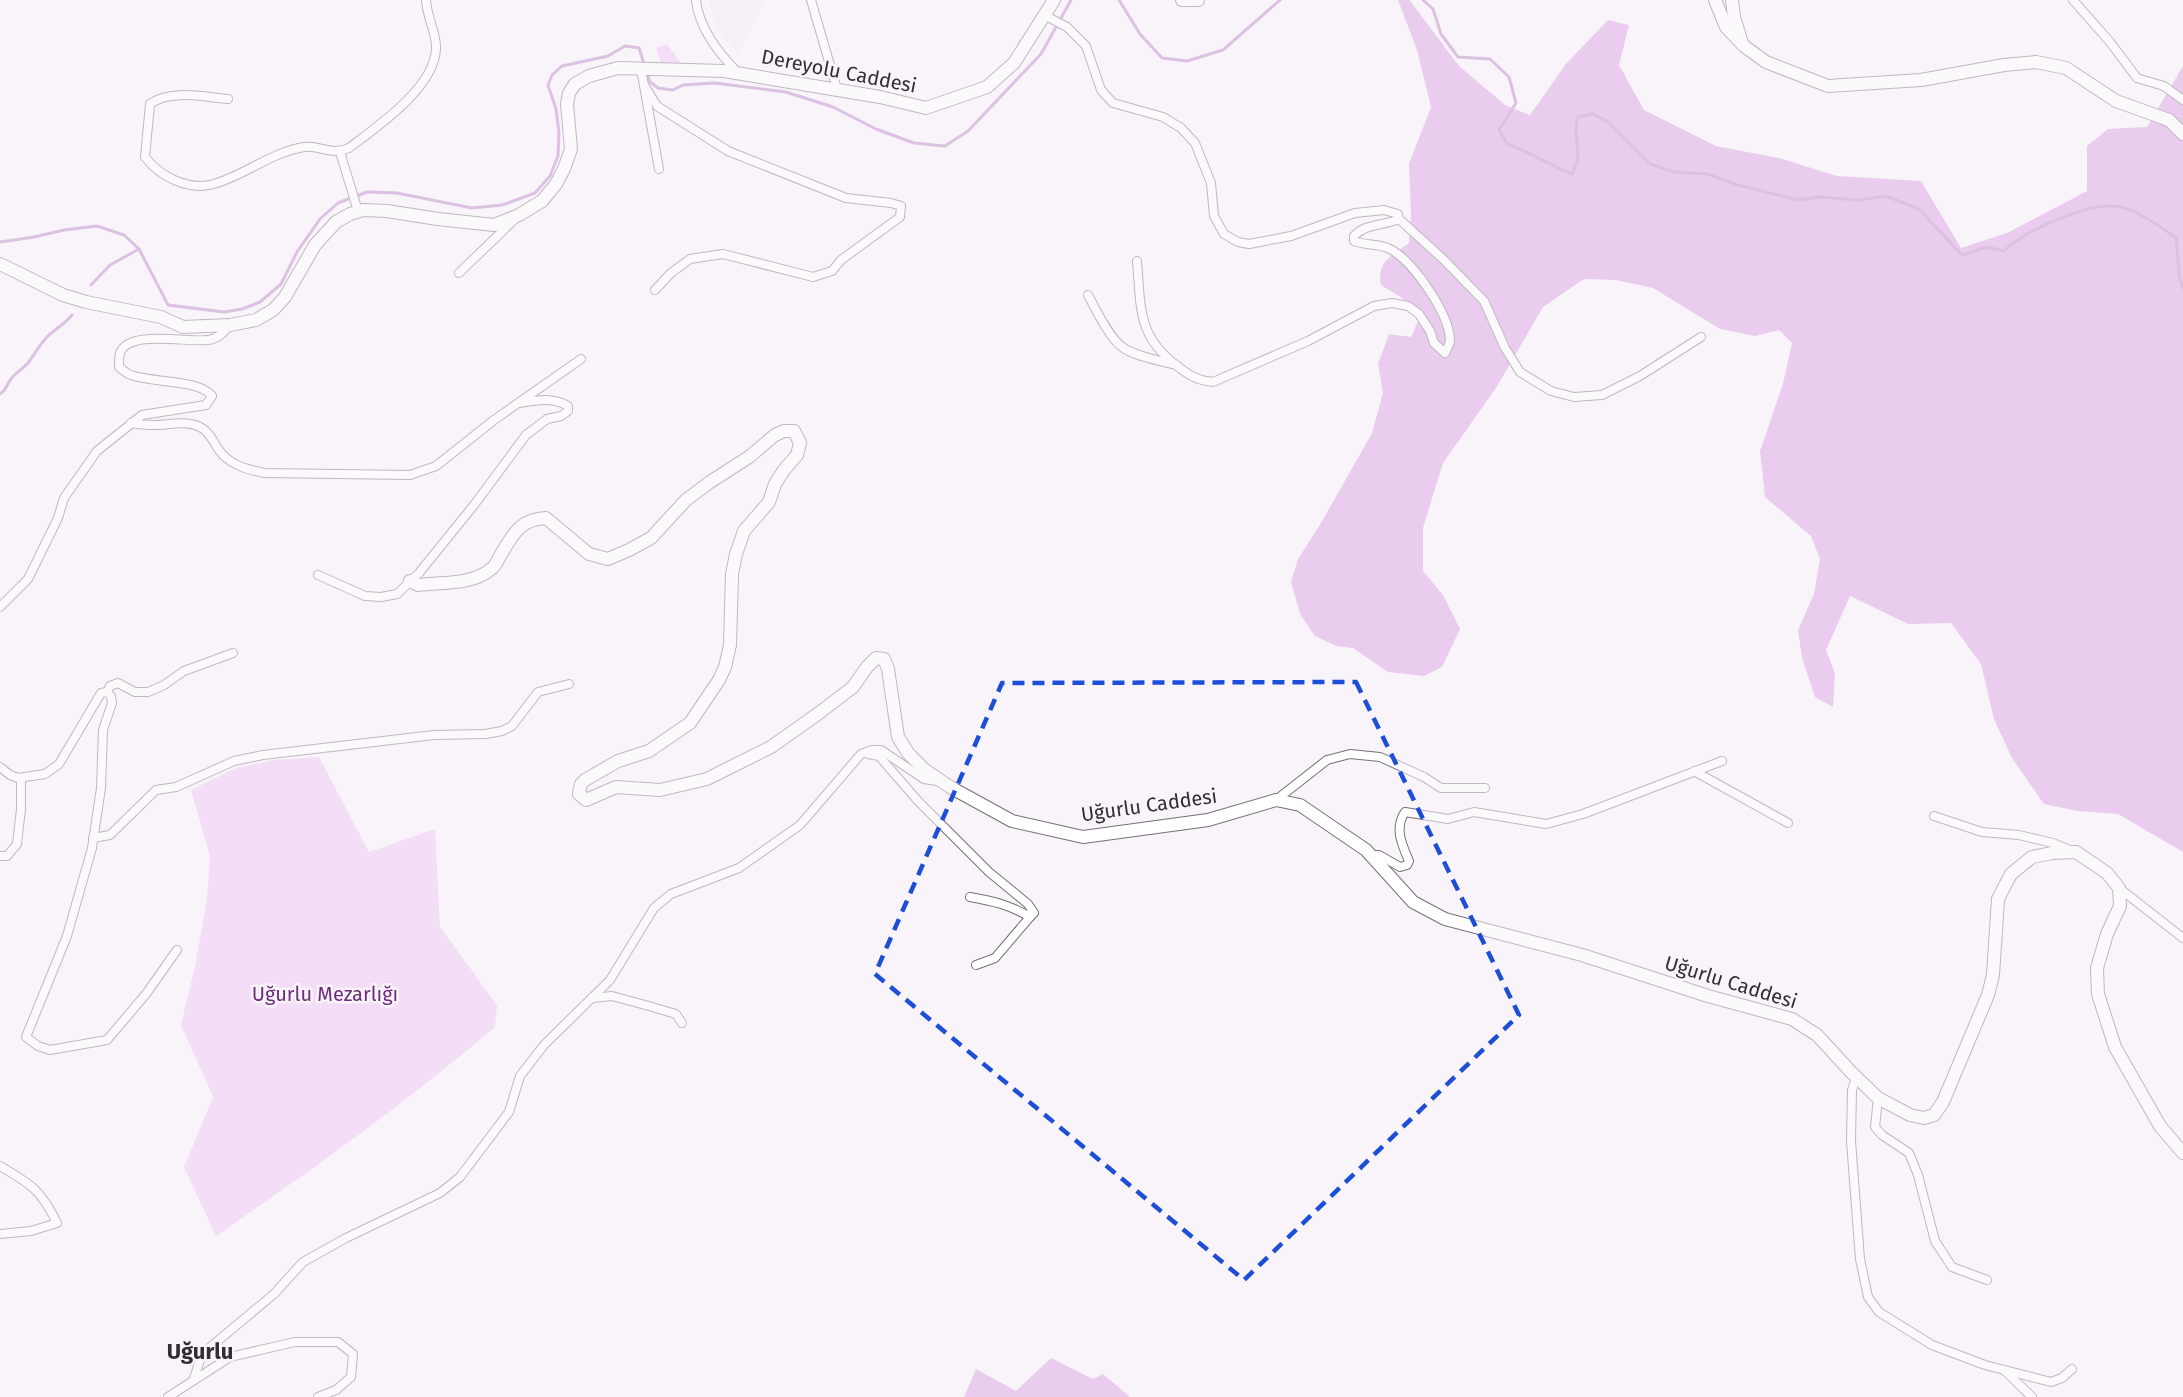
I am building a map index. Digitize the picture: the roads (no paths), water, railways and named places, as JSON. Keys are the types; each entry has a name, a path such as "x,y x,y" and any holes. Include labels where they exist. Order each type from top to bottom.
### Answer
{"street":[{"path":"228,99 182,96 158,99 150,105 145,157 153,168 173,180 188,184 213,184 272,157 306,147 340,152 349,148 412,95 425,80 436,51 436,38 427,15 426,0"},
{"path":"696,0 702,25 723,58 738,73"},
{"path":"812,0 837,89"},
{"name":"Dereyolu Caddesi","path":"357,207 494,225 519,215 542,201 556,184 564,169 571,149 567,104 569,93 575,84 589,76 618,68 738,73 880,96 926,108 987,87 1014,63 1049,18 1053,0"},
{"path":"1182,0 1198,0"},
{"path":"1715,0 1726,27 1744,46 1766,62 1828,86 1921,80 2004,65 2036,62 2066,68 2116,101 2169,120 2183,134"},
{"path":"1732,0 1734,17 1744,46"},
{"path":"2073,0 2110,42 2137,78 2164,86 2183,100"},
{"path":"1049,18 1067,27 1086,46 1101,90 1113,102 1163,117 1181,128 1195,143 1210,183 1214,216 1224,234 1238,242 1249,244 1291,236 1355,213 1372,210 1384,210 1398,214 1399,219 1484,301 1505,348 1520,372 1551,391 1574,397 1602,395 1641,376 1701,337"},
{"path":"641,69 659,169"},
{"path":"644,85 657,106 728,151 846,198 901,206 900,217 841,260 831,271 813,277 723,254 690,259 671,273 655,290"},
{"path":"0,264 63,295 161,317 183,327 231,325 256,320 273,310 285,297 304,261 326,233 357,207 340,152"},
{"path":"459,273 519,215"},
{"path":"1137,261 1143,325 1151,340 1165,357 1197,380 1213,382 1308,340 1374,306 1392,303 1408,306 1419,314 1430,331 1434,343 1445,353 1450,341 1443,312 1418,275 1387,247 1354,241 1357,232 1371,225 1388,224 1399,219"},
{"path":"1088,295 1101,321 1122,347 1175,365"},
{"path":"0,607 28,579 58,518 64,498 97,451 142,415 206,405 212,396 208,391 196,387 129,375 119,367 119,354 123,349 139,339 209,340 222,335 231,325"},
{"path":"130,423 153,425 183,423 198,426 208,432 222,454 233,462 243,468 265,474 410,475 436,466 581,359"},
{"path":"318,575 365,596 381,597 397,594 474,506 526,435 547,419 561,416 568,411 568,406 560,401 542,399 517,404"},
{"name":"Uğurlu Caddesi","path":"410,581 418,585 473,579 492,569 517,529 529,520 538,518 546,518 589,554 608,559 651,538 686,500 749,457 775,435 784,431 794,431 801,443 797,455 775,484 769,502 744,531 736,554 732,574 730,645 725,667 719,680 690,723 649,752 618,761 593,774 581,784 579,794 586,801 616,787 660,790 707,779 771,747 852,687 876,658 884,659 888,669 898,737 908,753 942,782 1012,821 1083,837 1208,820 1276,800 1300,805 1371,855 1413,902 1444,919 1582,955 1708,996 1792,1019 1817,1035 1856,1078 1878,1098 1910,1115 1924,1118 1934,1115 1943,1102 1988,995 1993,975 1998,899 2011,874 2032,857 2076,852"},
{"path":"107,692 110,686 118,684 135,692 148,692 164,686 184,671 233,653"},
{"path":"93,838 110,836 156,790 176,787 234,761 263,755 434,735 475,735 502,731 512,726 538,692 569,684"},
{"path":"0,766 10,775 21,778 45,774 59,764 101,693 107,692"},
{"path":"107,692 111,696 111,703 103,730 101,788 93,838 67,936 26,1037 38,1046 50,1050 107,1040 146,994 177,950"},
{"path":"193,1381 202,1354 274,1294 303,1262 346,1238 440,1193 460,1177 508,1112 520,1077 544,1045 610,980 654,908 671,894 739,868 800,825 847,770 865,753 881,750 924,779 942,782"},
{"path":"865,753 879,756 918,801 989,872 1028,904 1034,913 995,958 976,965"},
{"path":"1276,800 1326,760 1350,754 1380,757 1424,777 1441,788 1485,788"},
{"path":"1371,855 1379,855 1400,867 1407,865 1409,861 1399,830 1401,818 1405,812 1448,819 1474,812 1546,824 1583,814 1722,761"},
{"path":"1694,771 1788,823"},
{"path":"0,855 7,856 17,844 21,809 21,778"},
{"path":"1934,816 1982,832 2019,835 2054,843 2076,852 2107,873 2119,888 2183,938"},
{"path":"2119,888 2120,906 2107,934 2097,968 2098,994 2115,1047 2160,1126 2183,1153"},
{"path":"970,897 997,901 1030,917"},
{"path":"592,998 612,996 649,1006 676,1014 682,1023"},
{"path":"1856,1078 1852,1090 1851,1141 1860,1259 1868,1297 1879,1312 1932,1345 2004,1370 2051,1382 2062,1378 2072,1368"},
{"path":"1878,1098 1875,1127 1882,1136 1909,1154 1918,1175 1935,1241 1952,1268 1987,1280"},
{"path":"0,1166 36,1189 57,1223 31,1231 0,1234"},
{"path":"168,1397 230,1357 296,1342 338,1342 353,1354 351,1377 339,1387 318,1397"},
{"path":"2004,1370 2032,1397"},
{"path":"339,1387 342,1397"}],"waterway":[{"path":"647,73 650,82 658,88 673,90 683,85 715,83 786,92 833,107 876,129 914,143 945,146 968,131 1041,54 1071,0"},
{"path":"1119,0 1140,34 1162,58 1187,61 1223,50 1280,0"},
{"path":"1423,0 1433,9 1441,34 1458,57 1490,59 1509,77 1516,103 1499,130 1507,144 1572,174 1578,159 1577,117 1593,114 1607,121 1650,164 1674,172 1707,174 1738,185 1798,200 1818,197 1859,200 1886,196 1919,209 1962,255 1987,247 2004,251 2025,235 2072,214 2102,207 2122,207 2147,218 2176,238 2180,280 2183,288"},
{"path":"0,242 97,226 124,235 139,249 168,305 224,312 242,309 260,302 281,284 297,252 320,219 338,203 367,192 397,193 472,208 502,205 535,193 550,176 558,156 559,133 556,109 548,85 552,75 562,66 608,56 625,46 639,48 644,64"},
{"path":"91,285 110,265 139,249"},
{"path":"0,394 50,334 72,315"}],"district":[{"name":"Uğurlu","path":"200,1351"}],"park label":[{"name":"Uğurlu Mezarlığı","path":"325,994"}]}
